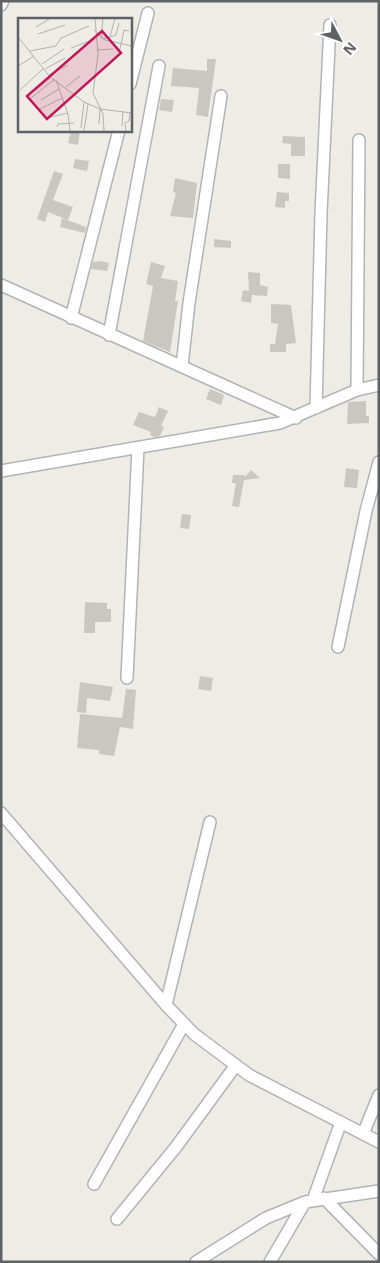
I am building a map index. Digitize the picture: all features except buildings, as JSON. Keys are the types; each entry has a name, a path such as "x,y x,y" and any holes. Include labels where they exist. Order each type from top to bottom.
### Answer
{"street":[{"path":"1,5 3,1"},
{"path":"131,80 148,13"},
{"path":"316,408 321,213 330,25"},
{"path":"109,335 159,66"},
{"path":"182,366 189,303 221,96"},
{"path":"71,318 119,131"},
{"path":"356,390 359,140"},
{"path":"1,285 296,418"},
{"path":"1,471 280,423 296,418 356,390 379,385"},
{"path":"127,678 138,448"},
{"path":"338,647 366,511 379,462"},
{"path":"1,814 184,1024 249,1075 379,1142"},
{"path":"166,1005 210,822"},
{"path":"94,1184 184,1024"},
{"path":"117,1218 176,1147 236,1065"},
{"path":"363,1134 379,1096"},
{"path":"270,1262 314,1200 341,1122"},
{"path":"196,1262 266,1218 314,1200 379,1191"},
{"path":"314,1200 379,1254"}]}
